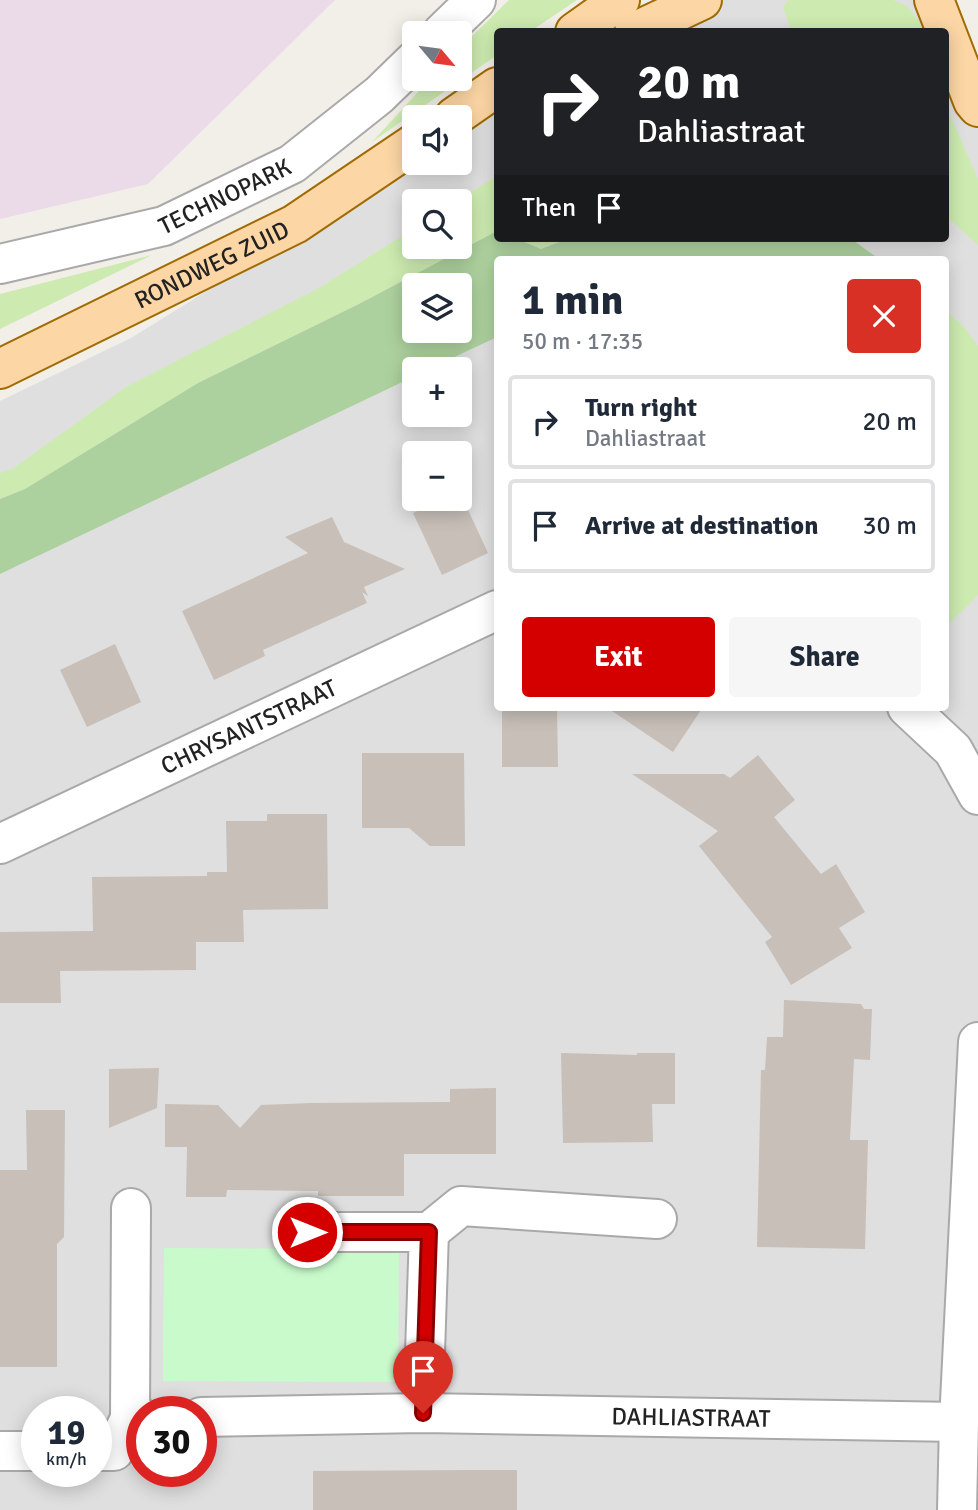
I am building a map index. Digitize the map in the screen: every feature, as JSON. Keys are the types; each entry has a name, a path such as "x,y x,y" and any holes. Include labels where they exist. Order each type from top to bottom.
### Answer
{"main road":[{"path":"581,28 620,0"},
{"path":"642,28 702,0"},
{"path":"934,0 945,28"},
{"path":"949,39 973,101 978,107"},
{"path":"471,105 494,89"},
{"path":"472,108 494,97"},
{"name":"RONDWEG ZUID","path":"0,369 295,224 402,152"}],"street":[{"path":"454,21 476,0"},
{"name":"TECHNOPARK","path":"0,264 164,226 292,164 379,95 402,73"},
{"name":"CHRYSANTSTRAAT","path":"0,844 494,611"},
{"path":"911,711 953,750 978,795"},
{"path":"958,1509 959,1422 978,1042"},
{"path":"307,1232 429,1232 461,1206 657,1219"},
{"path":"131,1208 135,1396"},
{"path":"423,1413 429,1232"},
{"name":"DAHLIASTRAAT","path":"217,1417 423,1413 959,1422"},
{"path":"112,1451 126,1434"},
{"path":"0,1451 21,1451"}],"shaded area":[{"path":"0,0 335,0 148,184 0,219"},
{"path":"676,0 951,0 978,79 978,1510 0,1510 0,401 131,338 402,170 402,175 472,175 472,127 494,113 494,242 949,242 949,28 630,28"}],"green space":[{"path":"509,0 577,0 535,28 494,28 494,57 472,72 472,36"},
{"path":"789,0 893,0 907,6 925,28 790,28 783,6"},
{"path":"419,91 445,91 425,105 406,105"},
{"path":"402,109 402,121 372,142"},
{"path":"949,112 978,179 978,245 949,219"},
{"path":"494,178 494,233 472,244 472,192"},
{"path":"494,233 494,242 524,242 541,249 559,242 856,242 875,256 494,256 494,338 454,357 402,357 402,382 0,574 0,499 25,489 198,383 402,281 402,343 472,343 472,273 418,273 444,259 472,259 472,244"},
{"path":"402,236 402,259 444,259 418,273 402,273 402,281 198,383 25,489 0,499 0,473 14,468 126,387 319,288"},
{"path":"524,242 559,242 541,249"},
{"path":"152,255 0,329 0,294"},
{"path":"949,314 964,327 978,346 978,595 949,624"},
{"path":"164,1248 399,1249 398,1382 163,1381"}],"building":[{"path":"469,511 488,553 442,575 413,513"},
{"path":"332,517 344,542 405,569 364,587 368,596 362,592 367,603 263,650 265,656 214,680 182,611 308,553 285,537"},
{"path":"115,644 141,702 87,727 60,670"},
{"path":"502,711 557,711 558,767 502,767"},
{"path":"612,711 700,711 673,752"},
{"path":"362,753 464,753 465,846 430,846 409,828 362,828"},
{"path":"758,755 795,800 774,817 821,874 836,864 865,912 839,928 852,948 791,985 765,942 772,937 699,846 718,831 632,774 724,774 730,778"},
{"path":"267,814 327,814 328,909 243,910 244,942 196,942 196,970 60,971 61,1003 0,1003 0,932 93,931 92,877 207,876 207,872 227,872 226,821 267,821"},
{"path":"784,1000 861,1004 864,1009 872,1009 870,1060 854,1059 850,1140 868,1140 865,1249 757,1247 761,1070 765,1070 767,1037 783,1037"},
{"path":"561,1053 675,1053 675,1104 652,1104 653,1142 563,1143"},
{"path":"159,1068 157,1108 109,1128 109,1069"},
{"path":"496,1088 496,1154 404,1154 404,1196 318,1196 318,1191 227,1190 226,1197 186,1197 187,1147 165,1147 165,1104 218,1105 240,1128 261,1105 450,1102 450,1089"},
{"path":"26,1110 65,1110 64,1237 57,1244 57,1367 0,1367 0,1170 27,1170"},
{"path":"517,1470 517,1510 313,1510 313,1471"}],"route":[{"path":"307,1232 429,1232 423,1413"}]}
